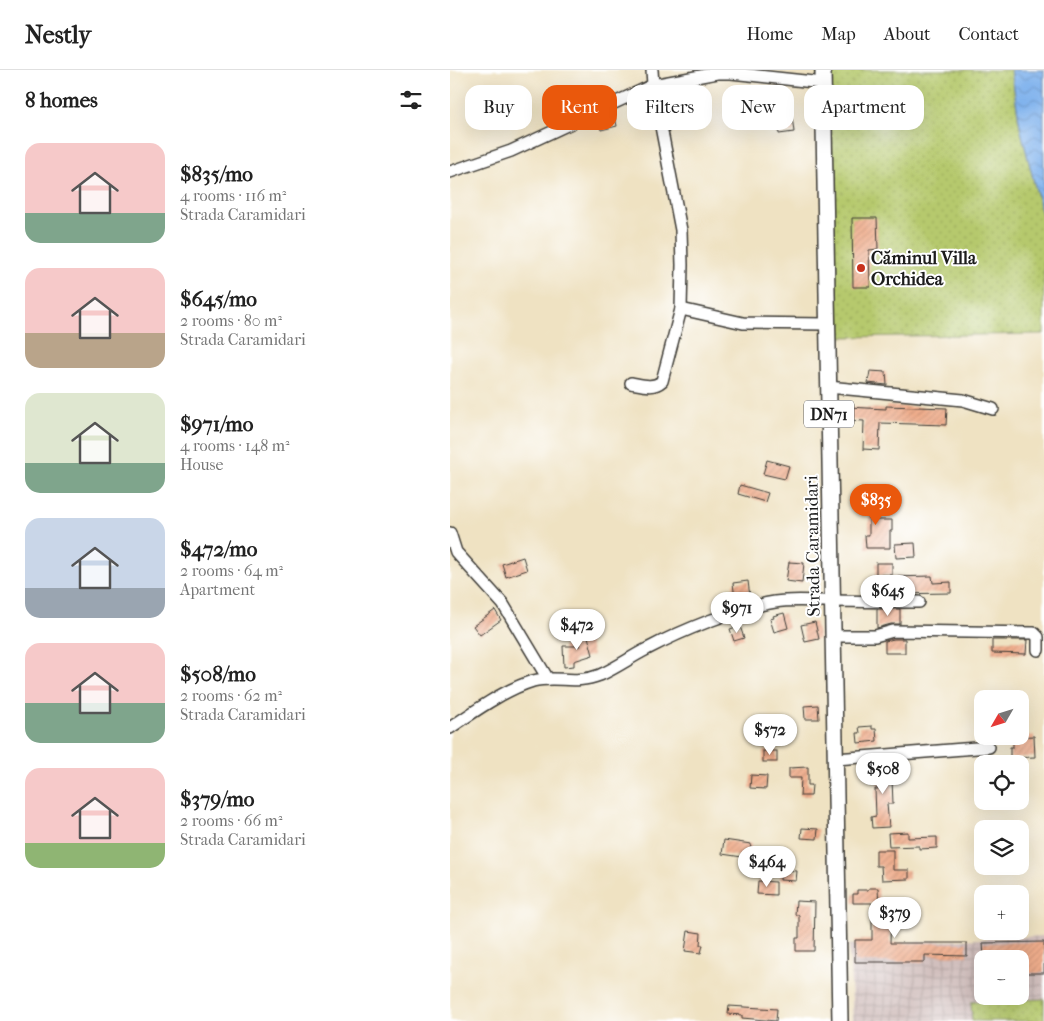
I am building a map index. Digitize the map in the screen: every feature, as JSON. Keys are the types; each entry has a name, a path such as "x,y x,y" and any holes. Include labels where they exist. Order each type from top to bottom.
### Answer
{"main road":[{"name":"Strada Caramidari","path":"823,76 840,1021"}],"street":[{"path":"652,70 653,85 717,73 823,76"},
{"path":"450,172 511,151 627,97"},
{"path":"631,383 656,386 662,382 681,308 681,230 662,130"},
{"path":"681,308 743,323 827,324"},
{"path":"828,387 963,400 993,409"},
{"path":"450,533 453,553 503,604 548,679"},
{"path":"450,728 480,708 532,681 548,679 586,680 672,637 758,606 789,600 919,602"},
{"path":"833,636 875,636 893,631 1029,633 1037,634 1038,650"},
{"path":"836,759 988,747"}],"shaded area":[{"path":"1044,936 1044,999 1029,1000 1029,950 974,950 974,1002 971,1002 972,1021 853,1021 849,945 974,939 1029,940 1029,937"}],"green space":[{"path":"817,70 1011,70 1020,127 1044,222 1044,334 839,337 820,130 924,130 924,85 817,85"},
{"path":"1044,999 1044,1021 972,1021 971,1002 974,1002 974,1005 1029,1005 1029,1000"}],"water":[{"path":"1011,70 1044,70 1044,222 1020,127"}],"building":[{"path":"778,130 794,130 794,132 779,134"},
{"name":"Căminul Villa Orchidea","path":"852,218 877,218 878,249 869,250 870,287 853,287"},
{"path":"870,371 886,372 887,385 868,383"},
{"path":"886,406 947,408 946,425 880,423 879,450 863,449 864,421 847,420 848,407 886,409"},
{"path":"767,460 789,466 785,479 763,474"},
{"path":"740,485 768,493 765,502 738,494"},
{"path":"862,494 876,495 876,520 892,520 890,548 866,548 865,535 869,535 869,508 862,508"},
{"path":"915,543 916,557 896,558 895,544"},
{"path":"523,557 527,570 506,577 502,564"},
{"path":"789,562 804,563 802,583 786,581"},
{"path":"876,563 892,563 892,575 876,575"},
{"path":"932,576 933,583 951,582 951,593 891,594 891,577"},
{"path":"748,581 750,597 735,599 733,583"},
{"path":"877,609 900,609 900,624 891,624 877,628"},
{"path":"495,610 501,620 480,635 473,626"},
{"path":"784,613 788,628 774,632 770,619 774,618 773,616"},
{"path":"815,622 819,639 805,642 801,625"},
{"path":"740,626 744,638 734,641 730,629"},
{"path":"587,633 593,655 574,661 574,666 564,667 563,646 580,646 577,636"},
{"path":"905,639 905,653 885,653 885,641"},
{"path":"992,640 1027,640 1026,654 992,653"},
{"path":"818,705 819,719 805,719 804,706"},
{"path":"872,726 872,729 876,729 877,741 858,743 857,733 860,733 859,727"},
{"path":"1029,736 1034,736 1035,757 1029,757 1029,755 1010,755 1010,747 1013,747 1013,745 1029,745"},
{"path":"763,751 777,751 777,762 763,762"},
{"path":"894,763 895,778 892,779 893,804 887,804 889,827 872,828 871,817 876,816 875,789 878,789 876,764"},
{"path":"808,767 808,785 812,785 811,796 800,796 801,778 789,778 789,768"},
{"path":"751,775 767,776 766,789 750,788"},
{"path":"802,828 818,829 817,839 801,838"},
{"path":"908,832 908,838 937,837 937,848 919,849 919,846 889,847 888,833"},
{"path":"724,840 751,844 749,858 722,854"},
{"path":"876,850 893,850 893,870 909,870 909,879 882,880 881,866 876,866"},
{"path":"781,870 797,871 796,881 780,880"},
{"path":"758,881 776,882 776,895 757,894"},
{"path":"869,888 878,888 879,908 891,908 890,943 967,943 967,956 925,955 925,962 855,962 855,940 872,940 872,903 853,903 853,894 857,894 857,890 868,890"},
{"path":"796,901 815,902 814,951 796,951 796,938 799,938 799,915 795,915"},
{"path":"688,931 701,933 700,945 703,945 701,953 685,951"},
{"path":"1044,942 1044,973 1029,973 1029,950 983,950 983,943"},
{"path":"729,1006 777,1009 776,1021 742,1018 742,1015 728,1014"}],"place":[{"name":"Căminul Villa Orchidea","path":"861,268"}]}
